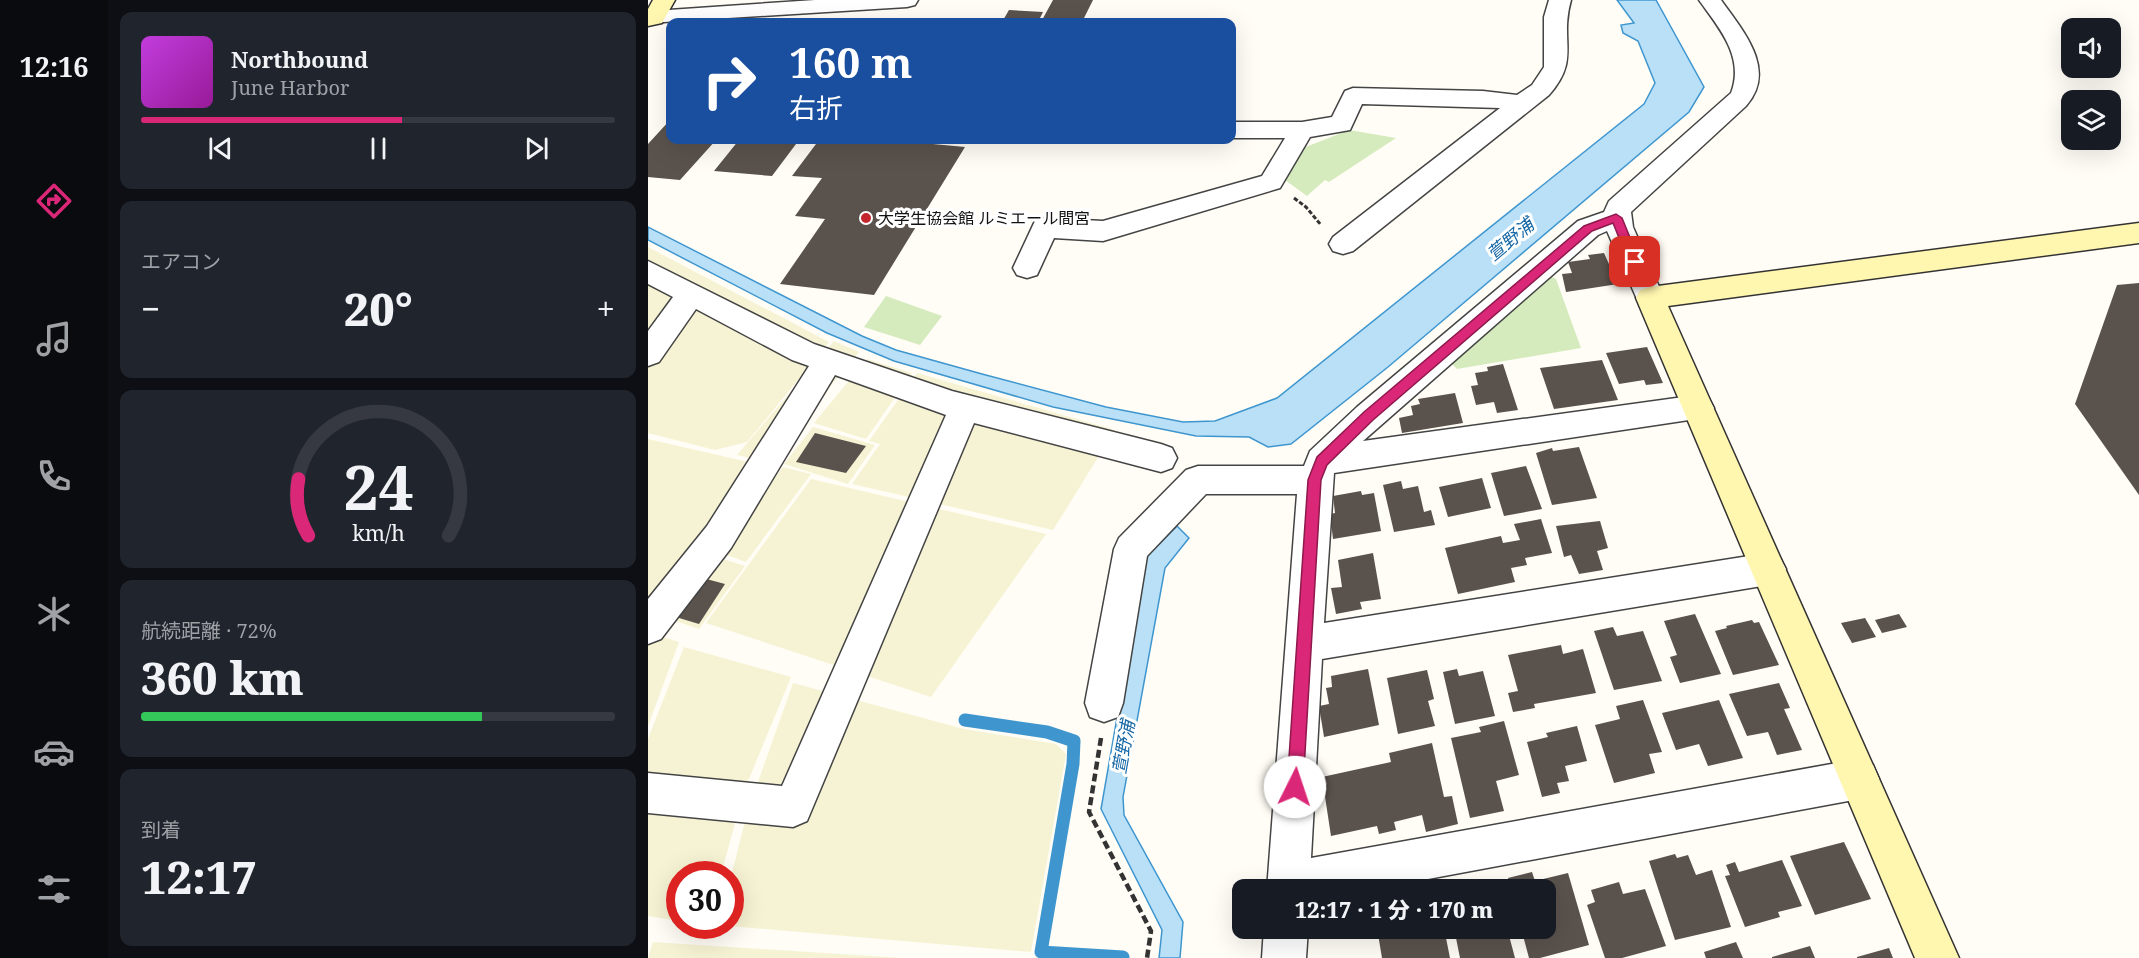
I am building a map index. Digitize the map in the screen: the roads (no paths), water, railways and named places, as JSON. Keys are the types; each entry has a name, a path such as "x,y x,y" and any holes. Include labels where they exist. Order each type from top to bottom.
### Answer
{"street":[{"path":"655,12 907,0"},
{"path":"1344,244 1522,103 1539,93 1554,78 1558,66 1555,33 1560,0"},
{"path":"1710,0 1747,60 1745,91 1732,106 1618,208 1616,218 1937,958"},
{"path":"1236,130 1302,130 1341,124 1353,96 1483,99 1522,103"},
{"path":"1027,268 1045,228 1103,231 1271,182 1302,130"},
{"path":"1289,879 1304,644 1318,471 1368,416 1588,228 1616,218"},
{"path":"1650,298 2139,233"},
{"path":"648,271 803,352 965,407 1161,458"},
{"path":"648,354 692,294"},
{"path":"648,627 719,537 828,361"},
{"path":"648,793 793,807 965,407"},
{"path":"1104,703 1131,549 1198,480 1318,471 1698,408"},
{"path":"1304,644 1768,569"},
{"path":"1326,879 1859,779"},
{"path":"1284,958 1285,939"}],"water":[{"name":"萱野浦","path":"1617,0 1656,0 1704,87 1689,112 1388,367 1291,444 1268,447 1249,437 1196,436 1053,407 894,361 827,333 648,240 648,227 862,336 896,350 1106,407 1183,422 1215,421 1277,398 1644,104 1655,83 1638,41 1623,33 1621,25 1634,23"},
{"name":"萱野浦","path":"1177,526 1189,538 1165,568 1123,797 1124,815 1183,922 1180,958 1159,958 1162,930 1101,809 1145,558"}],"waterway":[{"path":"965,720 1047,732 1074,741 1073,764 1041,952 1123,957"}],"place":[{"name":"大学生協会館 ルミエール間宮","path":"866,218"}]}
